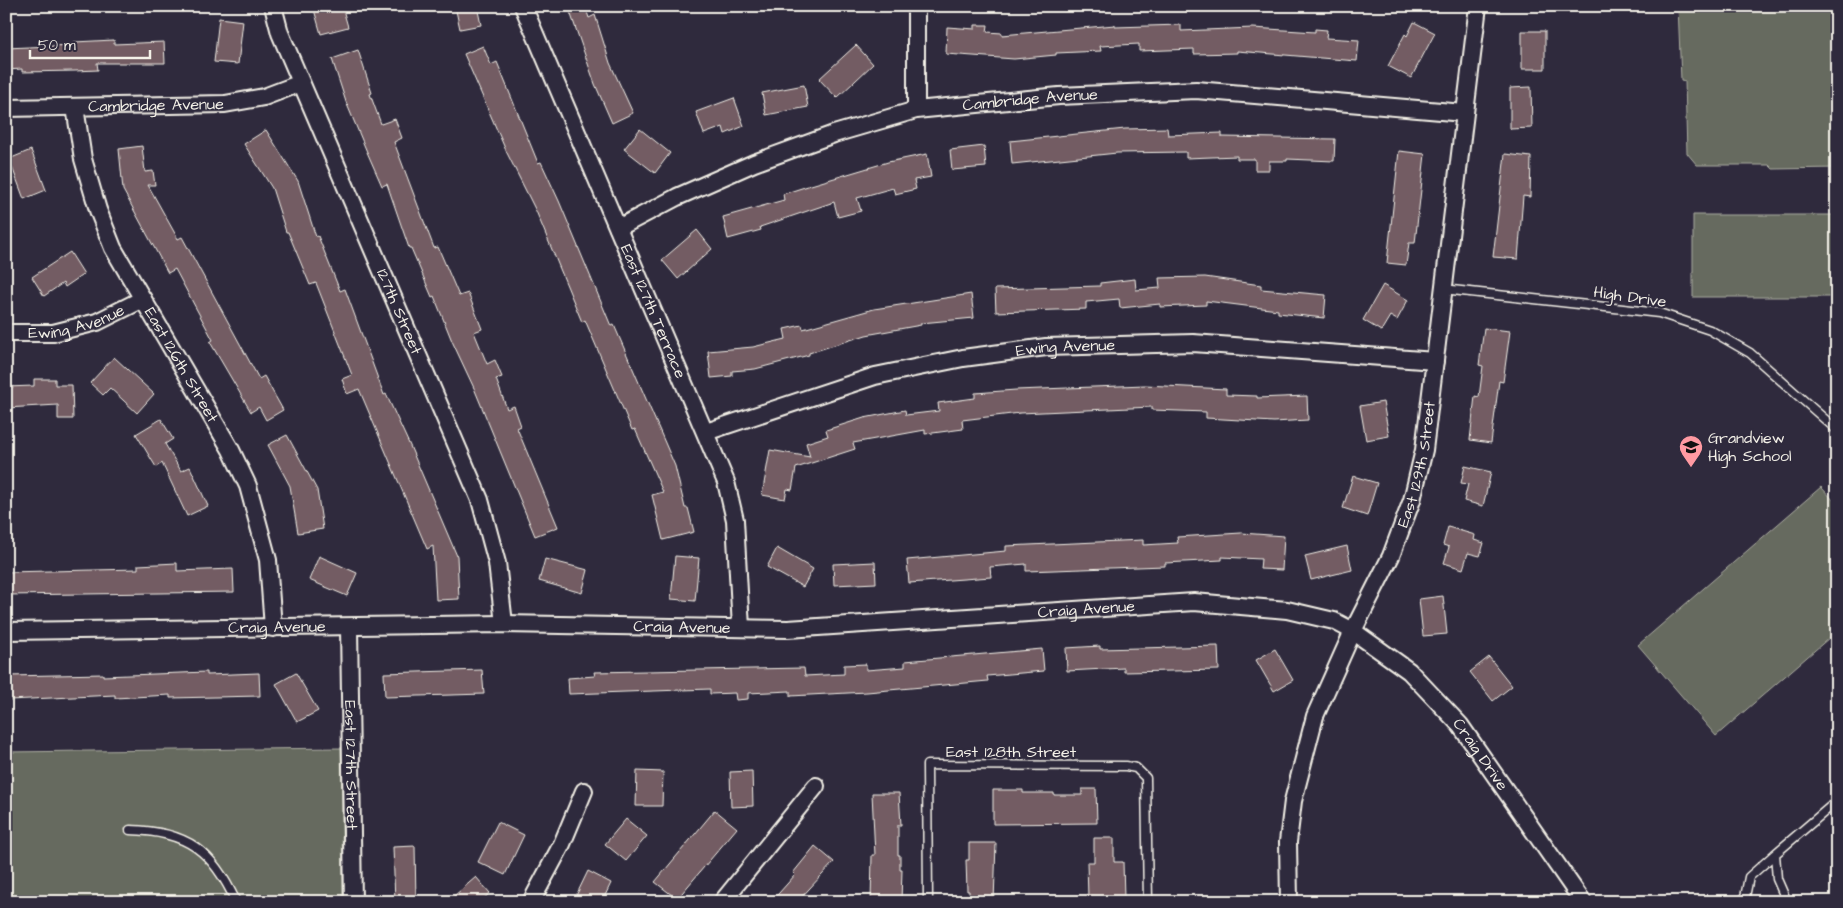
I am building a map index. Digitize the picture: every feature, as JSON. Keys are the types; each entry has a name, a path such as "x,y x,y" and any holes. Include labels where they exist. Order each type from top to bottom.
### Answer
{"street":[{"name":"127th Street","path":"273,6 280,33 480,500 497,564 504,624"},
{"name":"East 127th Terrace","path":"523,6 726,482 735,520 740,628"},
{"path":"916,6 916,110"},
{"name":"East 129th Street","path":"1289,902 1288,842 1293,801 1315,716 1353,631 1391,556 1412,500 1424,450 1478,6"},
{"name":"Cambridge Avenue","path":"6,108 224,104 264,97 301,83"},
{"name":"Cambridge Avenue","path":"618,228 677,197 754,163 834,134 916,110 1059,96 1196,90 1464,113"},
{"name":"East 126th Street","path":"74,107 83,160 98,210 113,248 231,450 248,486 268,560 273,628"},
{"name":"Ewing Avenue","path":"6,333 53,333 97,322 143,299"},
{"name":"Ewing Avenue","path":"706,432 875,376 963,358 1046,347 1192,343 1435,361"},
{"name":"Craig Avenue","path":"6,631 504,624 788,629 1194,602 1287,610 1334,621 1353,631"},
{"name":"East 127th Street","path":"349,627 353,902"},
{"name":"Craig Drive","path":"1353,631 1410,671 1460,725 1583,902"},
{"path":"722,902 816,786"},
{"path":"531,902 562,844 584,791"}],"lane":[{"name":"High Drive","path":"1443,289 1659,313 1710,330 1750,353 1837,430"},
{"name":"East 128th Street","path":"928,902 926,765 1126,766 1136,768 1146,778 1148,902"},
{"path":"1744,902 1749,877 1837,801"},
{"path":"130,830 153,830 180,838 205,853 224,875 236,902"},
{"path":"1775,854 1777,879 1787,902"}],"green space":[{"path":"1678,6 1837,6 1837,168 1773,169 1769,165 1697,165 1687,153 1685,81 1681,80"},
{"path":"1693,215 1837,215 1837,297 1693,297"},
{"path":"1821,487 1837,504 1837,631 1716,736 1638,645"},
{"path":"341,748 343,902 6,902 6,752"}],"building":[{"path":"313,6 342,6 348,27 321,34"},
{"path":"455,6 477,6 481,25 460,29"},
{"path":"568,6 585,6 589,18 595,15 610,63 633,113 612,123 595,84"},
{"path":"219,18 243,21 238,64 214,62"},
{"path":"1414,22 1435,33 1411,78 1388,66 1405,34 1407,36"},
{"path":"975,25 988,25 987,32 1002,33 1002,35 1115,25 1115,27 1181,25 1181,31 1253,28 1315,32 1315,29 1327,30 1326,38 1359,40 1357,61 1237,51 1237,53 1194,54 1194,49 1139,51 1139,44 1100,46 1101,51 1056,53 1056,55 1014,59 946,54 947,27 975,29"},
{"path":"1522,31 1545,31 1545,69 1522,69"},
{"path":"114,40 114,44 164,42 165,63 97,63 98,70 22,72 22,69 6,70 6,48 74,45 74,42"},
{"path":"856,45 873,64 837,98 819,79"},
{"path":"483,46 491,65 497,62 538,163 541,162 559,201 611,326 614,325 675,466 685,508 688,508 694,532 663,540 652,495 663,492 635,429 632,430 585,320 582,322 536,211 507,153 464,54"},
{"path":"358,50 372,93 370,94 381,124 395,119 402,138 394,142 434,248 438,247 459,296 468,293 482,329 474,332 487,364 495,360 502,377 496,379 507,409 514,406 521,426 517,428 558,527 535,536 434,296 432,297 411,248 409,248 387,184 382,186 346,102 332,59"},
{"path":"804,85 808,107 766,115 762,93"},
{"path":"1531,87 1532,128 1510,129 1510,88"},
{"path":"734,98 744,126 725,134 723,127 704,134 696,112"},
{"path":"1167,128 1168,135 1222,133 1222,137 1335,139 1334,161 1287,159 1287,161 1269,161 1269,170 1255,170 1255,159 1237,159 1237,156 1186,158 1186,152 1117,153 1012,164 1010,141 1125,129"},
{"path":"640,129 670,153 655,173 624,149"},
{"path":"266,130 298,181 316,237 318,236 340,291 345,289 384,395 386,394 410,446 457,556 459,599 436,600 433,546 427,549 359,389 347,394 342,379 352,375 316,283 310,285 288,232 286,232 272,188 244,144"},
{"path":"142,146 145,172 153,171 155,185 148,185 178,239 182,237 259,379 264,376 283,410 266,420 259,407 251,412 210,342 213,340 175,269 168,273 123,190 119,149"},
{"path":"984,146 986,167 952,170 950,150"},
{"path":"31,150 46,190 24,199 9,159"},
{"path":"1399,151 1425,154 1415,243 1409,243 1406,265 1387,263"},
{"path":"927,154 931,177 914,180 916,189 895,194 893,188 857,198 861,211 838,217 834,202 760,227 761,230 728,239 723,217 784,200 783,194 811,185 888,162"},
{"path":"1505,154 1531,157 1530,197 1523,196 1518,259 1493,257"},
{"path":"697,230 712,249 678,279 662,260"},
{"path":"70,252 84,274 65,287 63,283 44,296 32,277"},
{"path":"1205,277 1261,285 1261,289 1326,295 1324,318 1278,313 1278,310 1206,301 1206,305 1160,307 1160,304 1120,308 1119,299 1086,302 1086,309 996,312 995,289 1100,286 1100,283 1135,279 1136,290 1160,288 1159,278"},
{"path":"1383,285 1408,300 1397,320 1390,316 1381,331 1363,320"},
{"path":"971,294 974,318 921,323 921,325 866,335 809,353 809,355 755,369 732,371 732,376 711,378 708,351 753,347 786,339 784,329 802,325 803,329 874,309"},
{"path":"1484,328 1510,331 1503,382 1499,381 1491,443 1470,440 1475,396 1479,397 1483,366 1479,365"},
{"path":"114,357 154,394 137,413 110,388 103,395 90,383"},
{"path":"34,379 55,379 55,385 72,385 73,419 58,419 58,405 6,408 6,387 34,386"},
{"path":"1145,385 1226,389 1226,395 1257,396 1257,398 1307,396 1308,420 1274,422 1206,418 1206,412 1152,410 1152,407 1020,413 962,420 963,429 925,434 925,430 853,443 855,449 796,468 792,490 787,489 785,499 762,495 770,450 810,457 806,443 828,436 826,430 864,418 905,410 906,415 939,411 938,403 975,398 975,393"},
{"path":"1383,402 1389,436 1366,440 1360,406"},
{"path":"161,419 173,439 165,444 181,471 190,467 208,506 187,516 162,463 156,467 136,434"},
{"path":"287,435 317,490 323,529 298,533 290,486 268,445"},
{"path":"1465,466 1491,472 1483,506 1464,501 1468,484 1461,483"},
{"path":"1353,476 1377,483 1367,516 1343,508"},
{"path":"1448,527 1475,535 1474,540 1484,543 1480,556 1468,553 1463,569 1444,563 1449,547 1443,545"},
{"path":"1241,533 1284,536 1282,570 1260,569 1261,559 1222,557 1222,560 1165,563 1165,566 1026,571 1026,564 990,567 991,577 909,583 907,560 1006,551 1006,546 1143,540 1143,545 1178,543 1177,537"},
{"path":"1347,546 1352,570 1311,580 1305,556"},
{"path":"777,548 813,569 803,587 767,567"},
{"path":"319,556 357,573 347,596 309,580"},
{"path":"675,556 699,558 695,601 671,599"},
{"path":"545,559 588,570 582,593 539,581"},
{"path":"875,562 876,583 834,585 833,564"},
{"path":"177,563 177,571 233,569 234,592 6,595 6,572 138,569 138,565"},
{"path":"1443,596 1447,634 1423,636 1419,599"},
{"path":"1100,646 1100,649 1218,646 1219,670 1124,672 1124,668 1067,671 1066,648"},
{"path":"1042,649 1044,671 987,676 988,681 867,692 790,696 790,691 748,693 748,699 736,700 735,693 710,694 710,689 569,694 568,678 595,676 594,672 804,668 805,676 844,674 844,665 866,664 866,670 905,667 905,661"},
{"path":"1275,649 1293,680 1274,691 1256,660"},
{"path":"1489,657 1512,686 1493,701 1470,672"},
{"path":"482,670 484,694 385,697 384,673"},
{"path":"207,672 207,675 259,673 260,696 170,698 170,695 115,698 115,695 9,700 8,676 103,674 103,676"},
{"path":"296,673 318,711 297,722 276,684"},
{"path":"637,771 663,772 662,806 636,806"},
{"path":"752,771 753,806 731,807 730,772"},
{"path":"1082,789 1096,789 1097,823 993,824 993,790 1023,790 1023,793 1082,795"},
{"path":"872,793 899,793 901,825 898,825 898,855 900,855 900,870 902,870 901,902 871,902 872,855 875,855"},
{"path":"715,810 737,828 677,899 655,882"},
{"path":"626,819 647,836 626,861 605,844"},
{"path":"498,822 524,835 505,875 478,862"},
{"path":"1094,838 1114,838 1114,862 1123,862 1124,898 1114,898 1114,902 1090,902 1090,898 1088,898 1087,862 1094,862"},
{"path":"969,843 996,843 994,902 969,902 966,860 969,860"},
{"path":"415,846 416,902 395,902 393,847"},
{"path":"815,846 834,862 797,902 771,902 795,875 793,873"},
{"path":"588,871 611,883 602,902 573,902"},
{"path":"476,877 490,893 480,902 447,902"}],"place":[{"name":"Grandview High School","path":"1691,468"}]}
